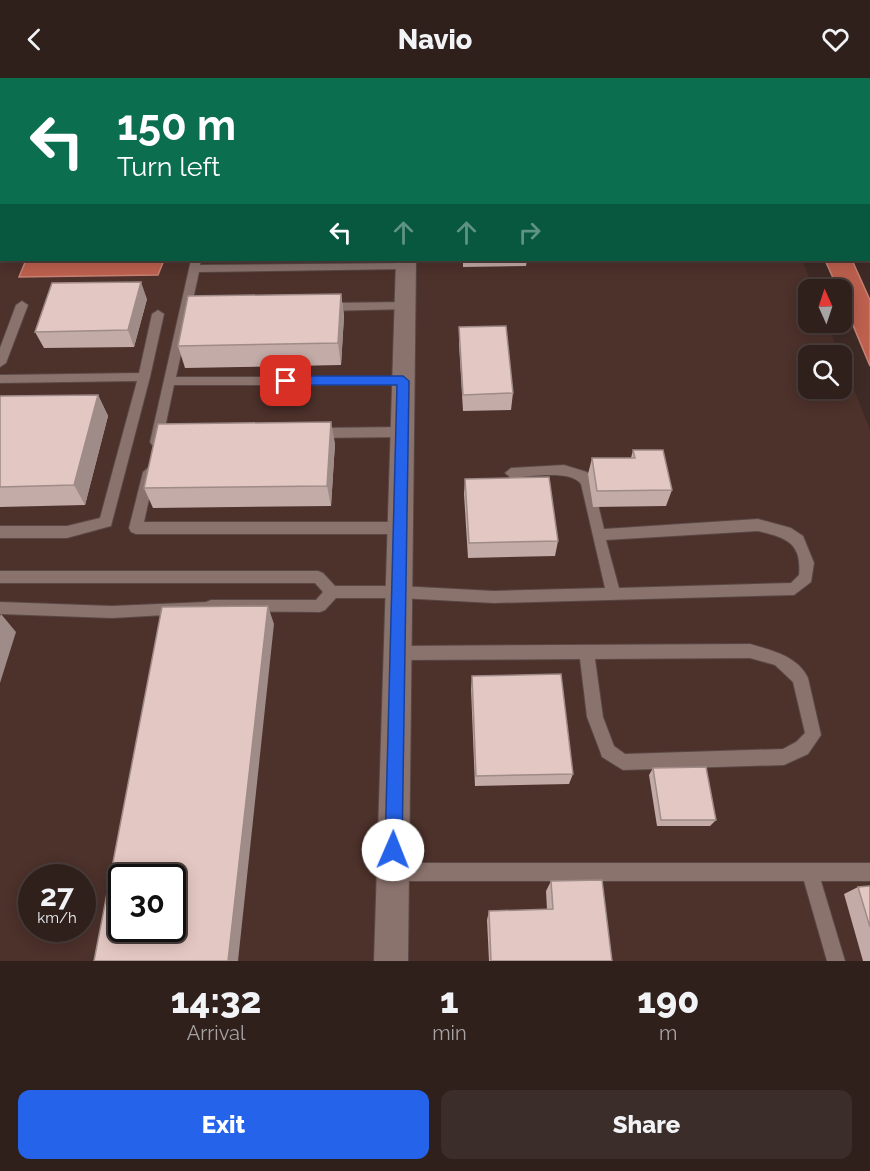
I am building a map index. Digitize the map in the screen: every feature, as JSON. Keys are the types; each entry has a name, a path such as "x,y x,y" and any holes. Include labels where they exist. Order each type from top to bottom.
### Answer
{"street":[{"path":"391,961 406,263"}],"lane":[{"path":"400,528 136,528 163,434 169,381 191,309 195,264 406,263"},
{"path":"0,363 22,305"},
{"path":"312,307 405,306"},
{"path":"0,532 67,532 106,522 158,314"},
{"path":"0,380 144,377"},
{"path":"169,381 403,381"},
{"path":"297,433 402,432"},
{"path":"511,473 564,470 582,476 587,483 614,594"},
{"path":"0,577 318,577 332,592 399,592 494,597 794,589 806,578 807,563 798,540 786,532 758,525 598,535"},
{"path":"0,608 112,612 207,607 320,606 332,592"},
{"path":"398,653 750,651 779,659 800,678 813,735 802,748 784,757 623,762 608,750 595,717 587,652"},
{"path":"393,872 870,872"},
{"path":"810,872 836,961"}],"shaded area":[{"path":"0,261 802,261 810,279 798,279 798,333 831,333 836,345 798,345 798,399 852,399 852,384 870,430 870,961 0,961"},
{"path":"26,261 164,261 158,275 19,277"},
{"path":"825,261 852,261 870,300 870,366 852,323 852,279 834,279"}],"building":[{"path":"141,282 128,330 35,332 52,283"},
{"path":"341,294 338,343 178,346 188,296"},
{"path":"506,326 513,393 463,395 459,327"},
{"path":"98,395 74,485 0,487 0,396"},
{"path":"331,422 327,486 144,488 158,424"},
{"path":"633,450 663,450 672,490 597,491 592,458 635,458"},
{"path":"549,477 558,541 469,543 465,479"},
{"path":"268,606 228,961 94,961 108,888 108,942 186,942 186,864 113,864 162,607"},
{"path":"561,674 573,774 476,776 472,676"},
{"path":"706,767 716,820 661,820 653,768"},
{"path":"602,880 612,961 491,961 489,911 553,909 551,881"},
{"path":"870,886 870,927 858,887"}],"route":[{"path":"286,381 403,381 393,850"}]}
